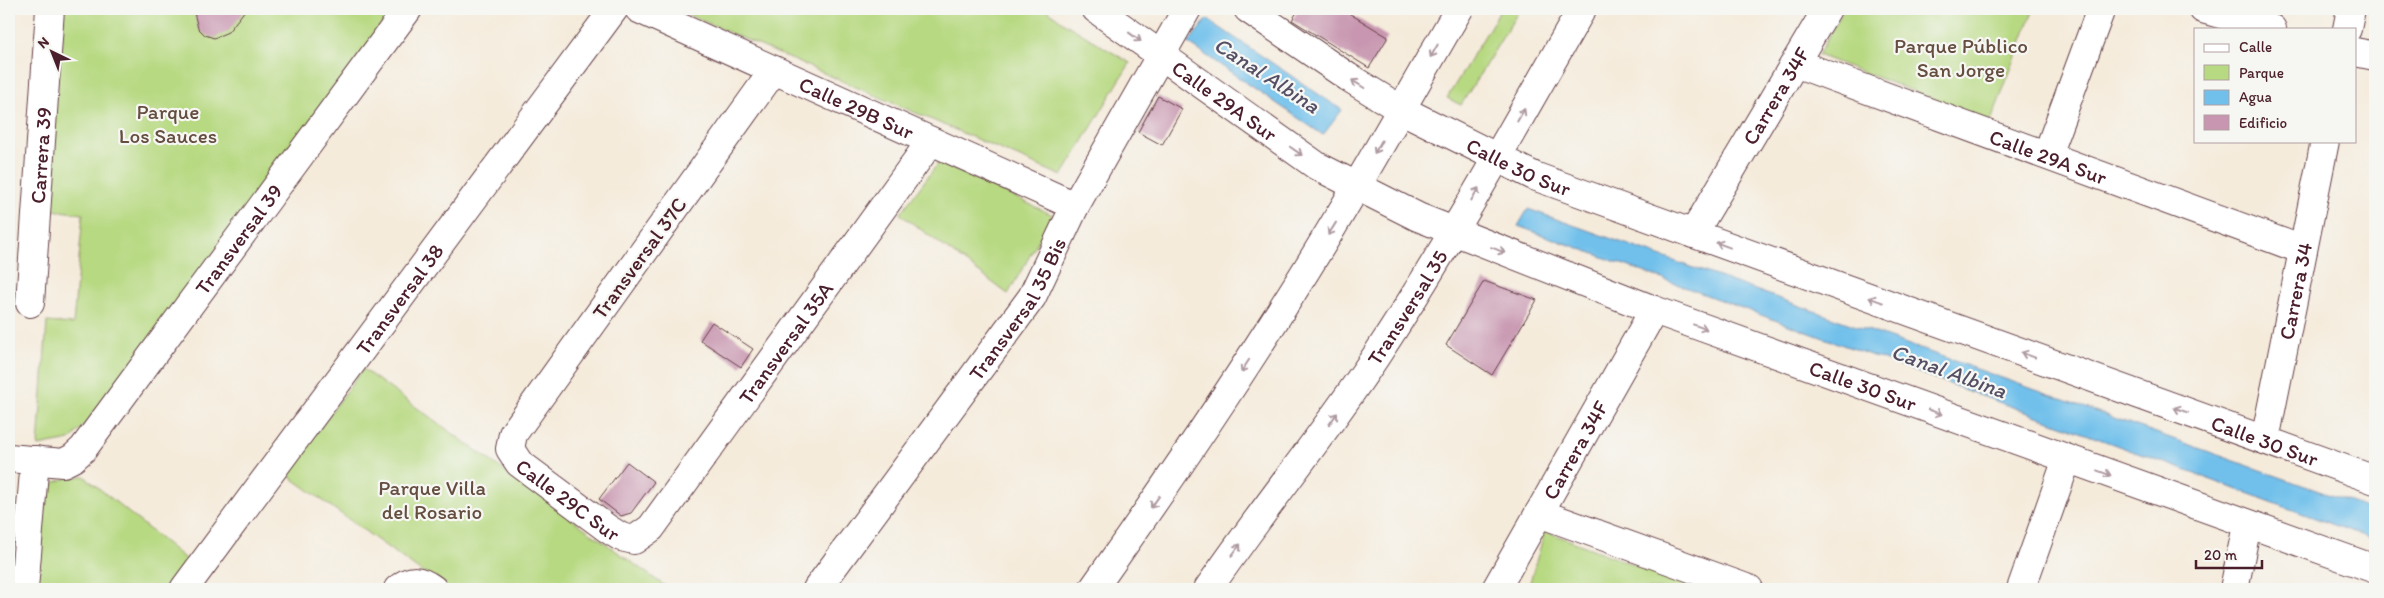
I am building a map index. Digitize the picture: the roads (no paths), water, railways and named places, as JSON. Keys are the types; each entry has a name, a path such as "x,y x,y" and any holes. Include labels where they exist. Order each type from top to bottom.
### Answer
{"main road":[{"name":"Carrera 39","path":"30,303 50,9"},
{"name":"Transversal 39","path":"22,459 63,463 73,458 83,449 408,9"},
{"name":"Transversal 38","path":"184,589 614,9"},
{"name":"Calle 29B Sur","path":"639,9 1075,206"},
{"name":"Calle 29A Sur","path":"1096,9 1166,45 1317,166 1356,186"},
{"name":"Transversal 35 Bis","path":"817,589 1032,297 1075,206 1187,9"},
{"path":"1248,9 1348,77 1400,109"},
{"path":"1093,589 1158,497 1270,328 1356,186 1459,9"},
{"name":"Transversal 35","path":"1208,589 1358,382 1453,231 1582,9"},
{"name":"Carrera 34F","path":"1693,234 1827,9"},
{"path":"2047,156 2101,9"},
{"path":"2203,9 2269,28"},
{"path":"2347,28 2351,9"},
{"path":"2356,52 2375,56"},
{"name":"Calle 29A Sur","path":"1795,63 2303,250"},
{"name":"Transversal 37C","path":"510,449 513,434 774,70"},
{"name":"Calle 30 Sur","path":"1400,109 1496,157 1560,186 2375,480"},
{"name":"Transversal 35A","path":"634,540 651,528 931,141"},
{"name":"Carrera 34","path":"2266,440 2325,142"},
{"name":"Calle 30 Sur","path":"1356,186 1418,218 1654,310 2247,525 2375,569"},
{"name":"Carrera 34F","path":"1496,589 1654,310"},
{"name":"Calle 29C Sur","path":"510,449 519,463 608,530 621,537 634,540"},
{"path":"22,459 24,589"},
{"path":"2021,589 2067,460"},
{"path":"1539,513 1749,589"},
{"path":"2234,589 2247,525"}],"water":[{"name":"Canal Albina","path":"1207,19 1342,110 1323,135 1188,43"},
{"name":"Canal Albina","path":"1528,209 2375,511 2375,540 1518,226"}],"park label":[{"name":"Parque Público San Jorge","path":"1961,57"},
{"name":"Parque Los Sauces","path":"168,123"},
{"name":"Parque Villa del Rosario","path":"432,499"}]}
